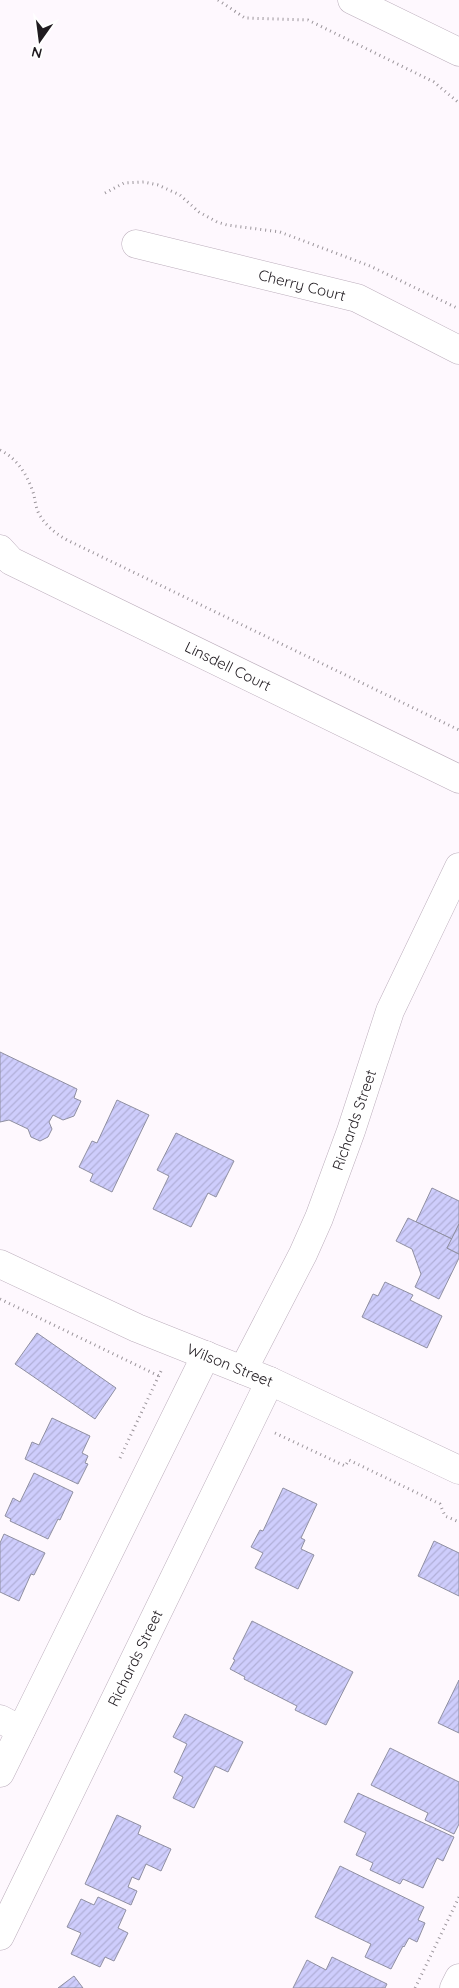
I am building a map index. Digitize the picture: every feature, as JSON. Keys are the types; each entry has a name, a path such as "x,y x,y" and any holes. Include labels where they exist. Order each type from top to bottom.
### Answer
{"street":[{"path":"352,0 459,52"},
{"name":"Cherry Court","path":"136,244 357,298 459,350"},
{"name":"Linsdell Court","path":"0,549 11,561 459,779"},
{"name":"Richards Street","path":"243,1370 303,1254 319,1218 351,1131 388,1018 414,958 459,867"},
{"name":"Wilson Street","path":"0,1264 137,1328 270,1381 459,1470"},
{"path":"0,1773 10,1725 206,1355"},
{"name":"Richards Street","path":"0,1936 270,1381"},
{"path":"454,1988 459,1978"}],"path":[{"path":"218,0 245,18 308,20 434,82 459,103"},
{"path":"106,193 124,183 144,182 158,184 180,195 199,212 217,222 280,232 370,266 459,309"},
{"path":"0,450 16,461 24,472 40,514 46,524 67,540 459,730"},
{"path":"0,1299 159,1376"},
{"path":"349,1460 440,1504 445,1516 459,1522"},
{"path":"415,1988 459,1897"}],"building":[{"path":"0,1052 77,1089 74,1098 81,1101 74,1116 63,1120 53,1115 49,1122 52,1129 48,1137 40,1141 31,1137 28,1129 9,1120 0,1122"},
{"path":"117,1100 149,1115 112,1192 90,1181 93,1174 79,1167 92,1141 97,1143"},
{"path":"176,1133 234,1161 216,1197 208,1193 191,1227 153,1209 169,1176 157,1170"},
{"path":"432,1188 459,1201 459,1224 452,1239 416,1222"},
{"path":"408,1218 452,1239 447,1248 459,1254 459,1258 439,1299 415,1287 421,1274 412,1249 396,1241"},
{"path":"459,1224 459,1254 447,1248"},
{"path":"385,1282 413,1295 410,1300 442,1316 427,1348 362,1317 373,1294 378,1296"},
{"path":"37,1333 116,1388 95,1419 15,1364"},
{"path":"52,1418 90,1436 82,1453 88,1456 85,1463 88,1464 78,1484 25,1459 32,1442 39,1445"},
{"path":"34,1473 73,1492 60,1520 58,1519 48,1539 10,1521 11,1519 5,1516 13,1498 20,1502"},
{"path":"283,1488 317,1504 301,1538 305,1540 301,1549 314,1555 298,1589 255,1568 263,1553 251,1547 260,1530 263,1531"},
{"path":"4,1534 45,1553 34,1575 31,1574 19,1601 0,1592 0,1543"},
{"path":"434,1541 459,1553 459,1596 418,1576"},
{"path":"252,1621 353,1672 326,1725 295,1710 297,1706 244,1679 245,1677 230,1669"},
{"path":"459,1680 459,1733 438,1723"},
{"path":"185,1714 243,1742 228,1772 215,1766 194,1808 173,1798 183,1777 174,1772 187,1744 173,1737"},
{"path":"390,1748 459,1782 459,1824 454,1834 425,1820 428,1813 371,1785"},
{"path":"358,1793 454,1837 443,1861 437,1858 423,1888 403,1879 400,1884 370,1870 373,1863 356,1855 366,1833 344,1822"},
{"path":"117,1815 141,1826 138,1834 171,1849 161,1871 146,1864 139,1880 132,1877 128,1887 137,1891 131,1905 85,1884"},
{"path":"340,1866 424,1907 418,1920 425,1923 417,1942 409,1938 391,1969 365,1957 371,1944 315,1917"},
{"path":"98,1897 126,1910 118,1928 128,1933 114,1961 105,1957 100,1967 71,1954 81,1933 67,1927 81,1899 94,1905"},
{"path":"332,1957 387,1984 385,1988 293,1988 307,1960 326,1970"},
{"path":"74,1976 83,1988 58,1988"}]}
